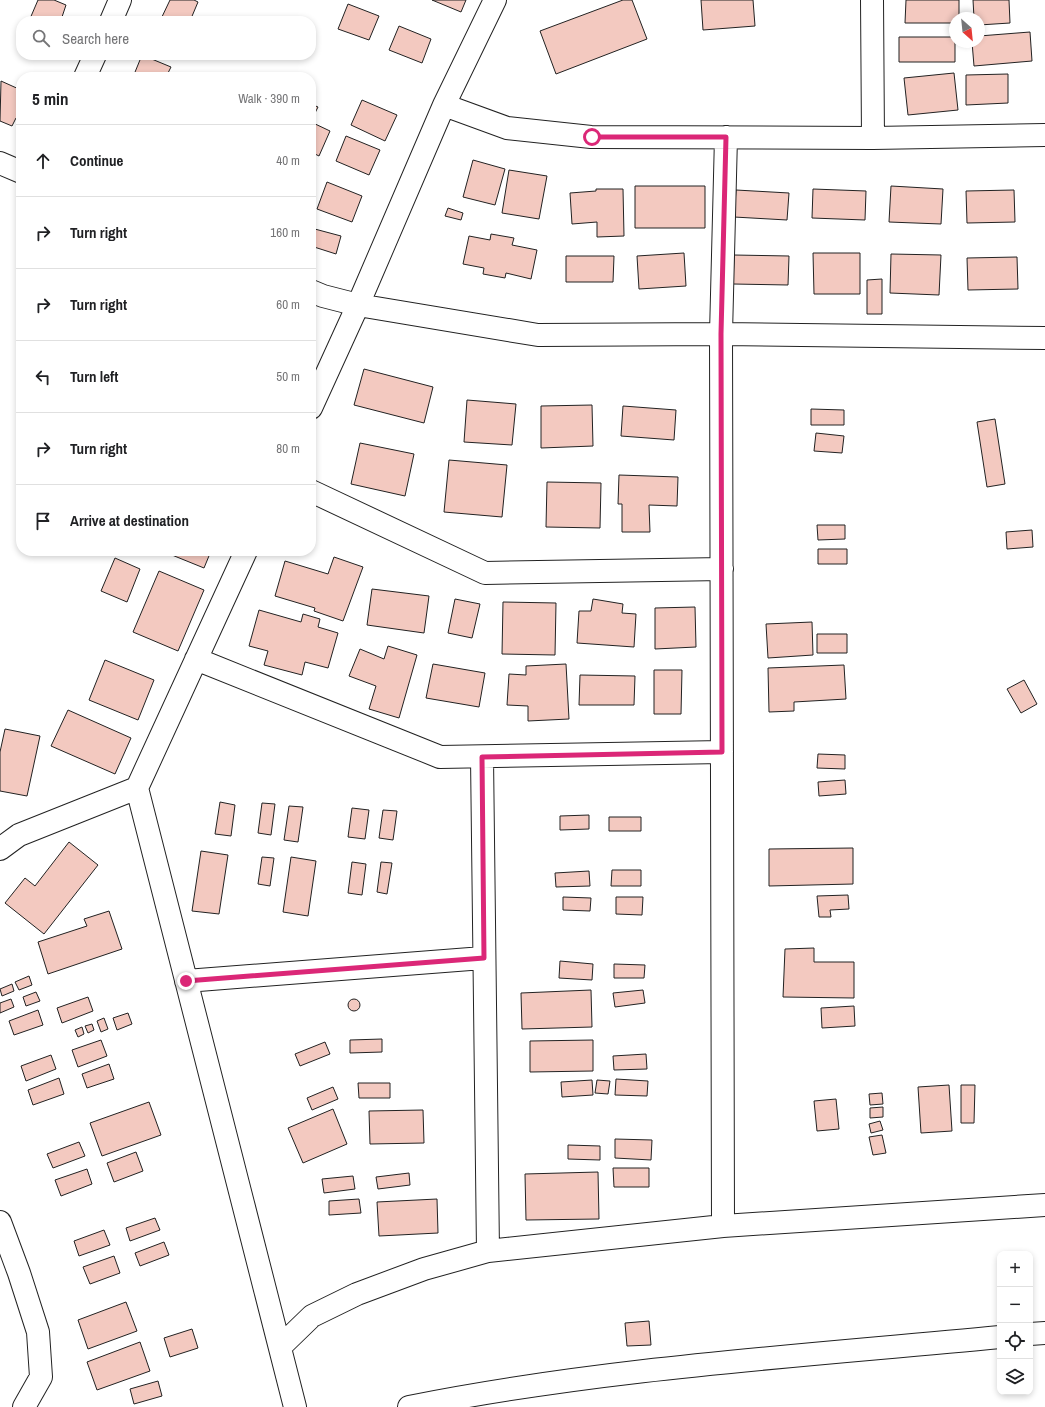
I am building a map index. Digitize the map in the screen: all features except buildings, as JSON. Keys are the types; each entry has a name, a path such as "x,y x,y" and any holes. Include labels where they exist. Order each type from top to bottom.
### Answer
{"street":[{"path":"113,16 120,0"},
{"path":"316,397 358,305 444,106 495,0"},
{"path":"872,0 873,138"},
{"path":"87,72 93,60"},
{"path":"444,106 507,128 592,137 873,138 1045,135"},
{"path":"723,1226 721,334 726,137"},
{"path":"0,163 16,170"},
{"path":"316,293 358,305 538,335 721,334 1045,338"},
{"path":"316,493 485,573 722,569"},
{"path":"244,556 137,788 295,1407"},
{"path":"196,659 440,757 722,752"},
{"path":"482,757 488,1251"},
{"path":"0,849 19,835 137,788"},
{"path":"186,981 484,958"},
{"path":"280,1347 312,1316 357,1294 424,1269 488,1251 723,1226 1045,1205"},
{"path":"0,1222 19,1273 38,1332 41,1377 24,1407"},
{"path":"1033,1334 1045,1333"},
{"path":"409,1407 539,1384 734,1362 997,1337"}],"route":[{"path":"186,981 484,958 482,757 722,752 721,334 726,137 592,137"}]}
